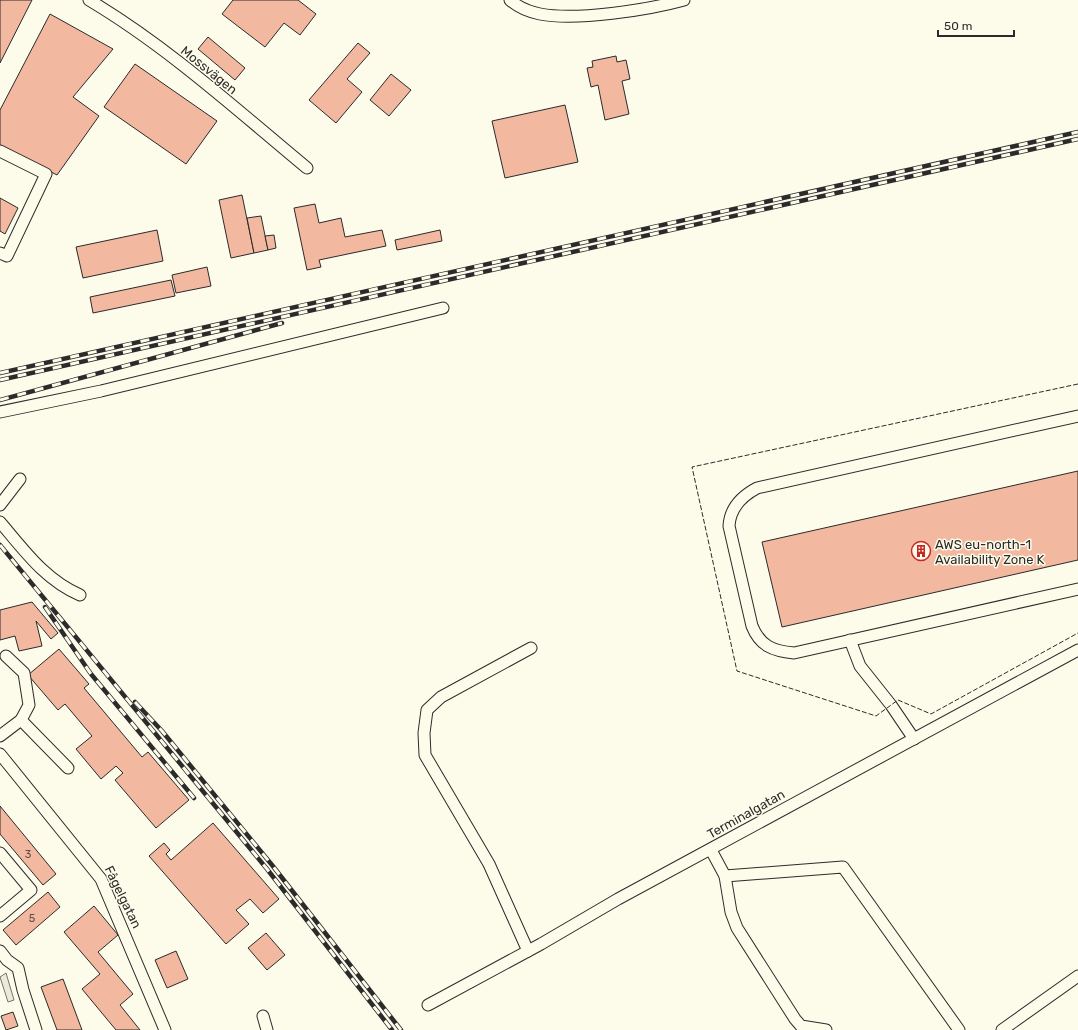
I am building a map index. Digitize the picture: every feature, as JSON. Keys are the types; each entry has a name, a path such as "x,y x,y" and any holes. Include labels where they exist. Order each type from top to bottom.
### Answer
{"street":[{"name":"Mossvägen","path":"89,0 126,24 190,71 307,168"},
{"path":"510,0 517,6 539,14 556,16 599,15 652,7 684,0"},
{"path":"0,151 46,174 7,256 0,253"},
{"path":"0,412 101,391 443,308"},
{"path":"1078,416 757,488 746,494 734,508 730,518 730,526 752,626 756,636 762,643 773,650 794,653 1078,589"},
{"path":"0,505 20,479"},
{"path":"0,522 40,568 54,581 80,595"},
{"path":"850,640 860,666 891,705 914,739"},
{"path":"528,951 489,864 425,755 424,733 427,710 441,697 531,648"},
{"name":"Terminalgatan","path":"428,1005 528,951 618,899 1078,650"},
{"path":"0,736 21,720 29,705 24,673 6,656"},
{"path":"21,720 68,768"},
{"name":"Fågelgatan","path":"0,754 101,879 165,1030"},
{"path":"711,850 725,876 731,912 737,928 795,1019 801,1026 826,1030"},
{"path":"0,853 30,890 0,916"},
{"path":"725,876 843,867 959,1030"},
{"path":"0,951 7,960 18,968 23,990 36,1030"},
{"path":"1002,1030 1078,976"},
{"path":"263,1016 267,1030"}],"shaded area":[{"path":"6,973 14,1000 8,1002 0,977"}],"building":[{"path":"0,0 32,0 0,63"},
{"path":"233,0 298,0 316,14 300,35 284,23 265,47 222,14"},
{"path":"50,14 113,49 73,97 99,116 57,175 0,146 0,110"},
{"path":"208,37 245,68 235,80 198,49"},
{"path":"358,43 370,53 347,79 362,92 336,123 309,100"},
{"path":"616,56 617,62 626,60 630,79 622,81 629,114 605,120 598,85 591,87 587,68 593,67 592,61"},
{"path":"135,64 217,121 186,164 104,107"},
{"path":"391,74 411,90 389,116 370,100"},
{"path":"565,105 578,162 505,178 492,121"},
{"path":"242,195 254,253 231,258 219,200"},
{"path":"0,198 18,208 5,234 0,231"},
{"path":"315,204 319,223 341,218 345,237 382,230 386,246 319,260 321,267 307,270 294,208"},
{"path":"261,216 268,250 254,253 247,218"},
{"path":"157,230 163,261 83,278 76,247"},
{"path":"440,230 442,241 397,250 395,240"},
{"path":"274,235 276,248 268,250 265,236"},
{"path":"207,267 211,286 176,293 172,275"},
{"path":"171,280 175,296 93,313 90,297"},
{"name":"AWS eu-north-1 Availability Zone K","path":"1078,471 1078,560 782,627 762,542"},
{"path":"32,602 58,633 51,639 36,621 42,646 19,651 15,636 0,640 0,610"},
{"path":"59,649 89,684 84,688 142,757 148,752 189,800 156,828 115,780 123,773 116,766 101,779 76,749 92,736 65,704 58,710 28,675"},
{"path":"0,806 56,874 43,885 0,834"},
{"path":"213,823 279,899 263,913 250,899 236,910 249,924 226,944 149,856 164,843 170,850 166,854 171,860"},
{"path":"48,892 60,907 16,945 3,930"},
{"path":"94,906 118,935 98,952 133,994 120,1005 140,1030 116,1030 82,989 100,974 64,932"},
{"path":"266,933 285,955 267,970 248,948"},
{"path":"176,951 188,979 167,988 155,960"},
{"path":"63,979 82,1030 57,1030 41,987"},
{"path":"13,1012 18,1026 6,1030 1,1016"}],"railway":[{"path":"0,373 1078,132"},
{"path":"0,380 1078,139"},
{"path":"0,400 282,323"},
{"path":"0,545 267,869 392,1030"},
{"path":"45,607 91,674 194,798"},
{"path":"135,702 162,731 272,865 401,1030"}],"fence":[{"path":"1078,384 692,467 737,671 876,716 898,700 931,714 1078,633"}],"place":[{"name":"AWS eu-north-1 Availability Zone K","path":"921,551"}]}
